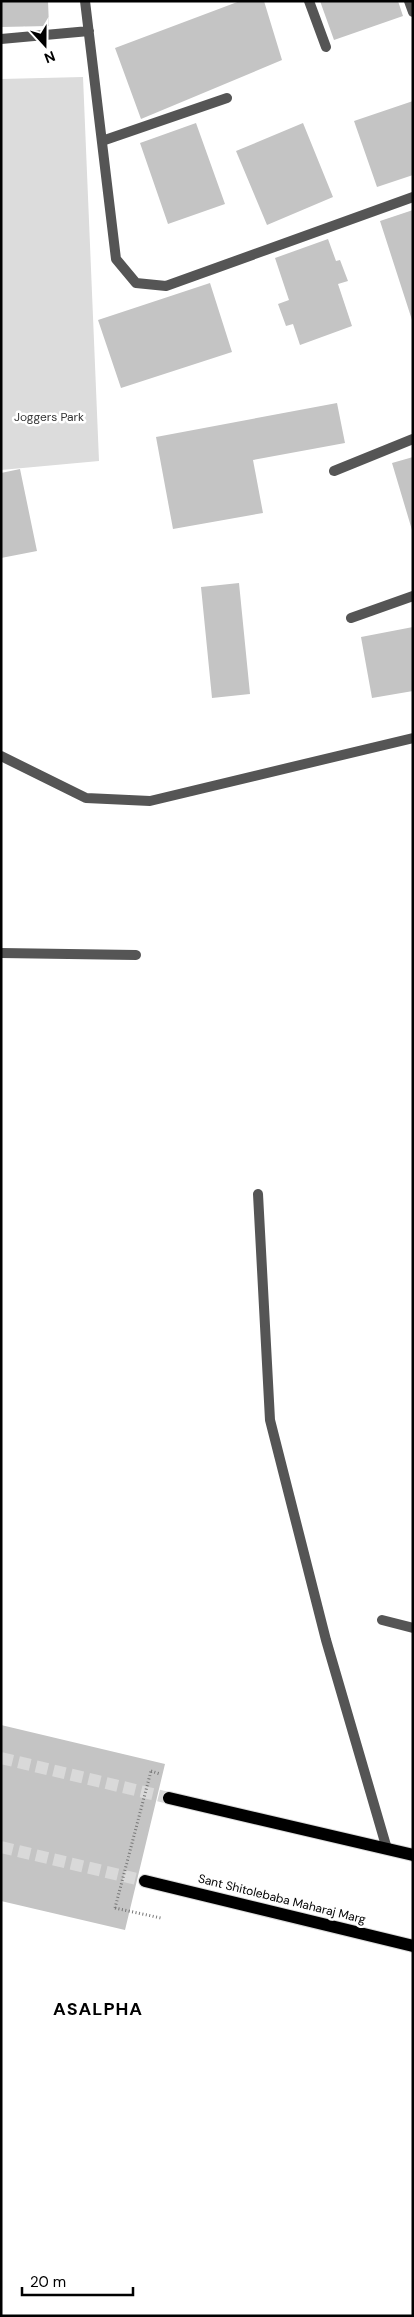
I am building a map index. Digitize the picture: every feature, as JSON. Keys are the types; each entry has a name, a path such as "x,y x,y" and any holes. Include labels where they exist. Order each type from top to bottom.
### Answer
{"main road":[{"path":"169,1798 413,1855"},
{"name":"Sant Shitolebaba Maharaj Marg","path":"145,1880 413,1946"}],"street":[{"path":"84,1 116,259 136,283 166,286 413,197"},
{"path":"309,1 326,47"},
{"path":"409,1 413,12"},
{"path":"1,39 89,30"},
{"path":"102,141 227,98"},
{"path":"334,471 413,438"},
{"path":"351,618 413,596"},
{"path":"1,756 86,798 150,801 413,738"},
{"path":"1,953 136,955"},
{"path":"258,1194 270,1420 326,1640 388,1849"},
{"path":"382,1620 413,1628"}],"path":[{"path":"151,1771 115,1908 161,1918"}],"green space":[{"name":"Joggers Park","path":"83,77 99,461 1,470 1,79"}],"building":[{"path":"1,1 48,1 49,26 1,27"},
{"path":"240,1 264,1 282,60 141,119 115,48"},
{"path":"320,1 398,1 403,16 334,40"},
{"path":"413,101 413,175 377,187 354,121"},
{"path":"196,123 225,204 168,224 140,143"},
{"path":"303,123 333,197 267,225 236,151"},
{"path":"413,210 413,320 412,320 380,221"},
{"path":"328,239 336,261 340,260 348,281 338,284 352,326 300,345 293,324 286,326 278,304 289,300 275,258"},
{"path":"210,283 232,352 121,388 98,320"},
{"path":"337,403 345,443 253,460 263,513 173,529 156,437"},
{"path":"413,457 413,530 412,530 392,463"},
{"path":"20,469 37,551 1,558 1,473"},
{"path":"239,583 250,694 212,698 201,587"},
{"path":"413,627 413,691 372,698 361,637"},
{"path":"1,1725 165,1764 125,1930 1,1901"}],"tunnel":[{"path":"1,1758 169,1798"},
{"path":"1,1847 145,1881"}],"district":[{"name":"ASALPHA","path":"98,2009"}]}
